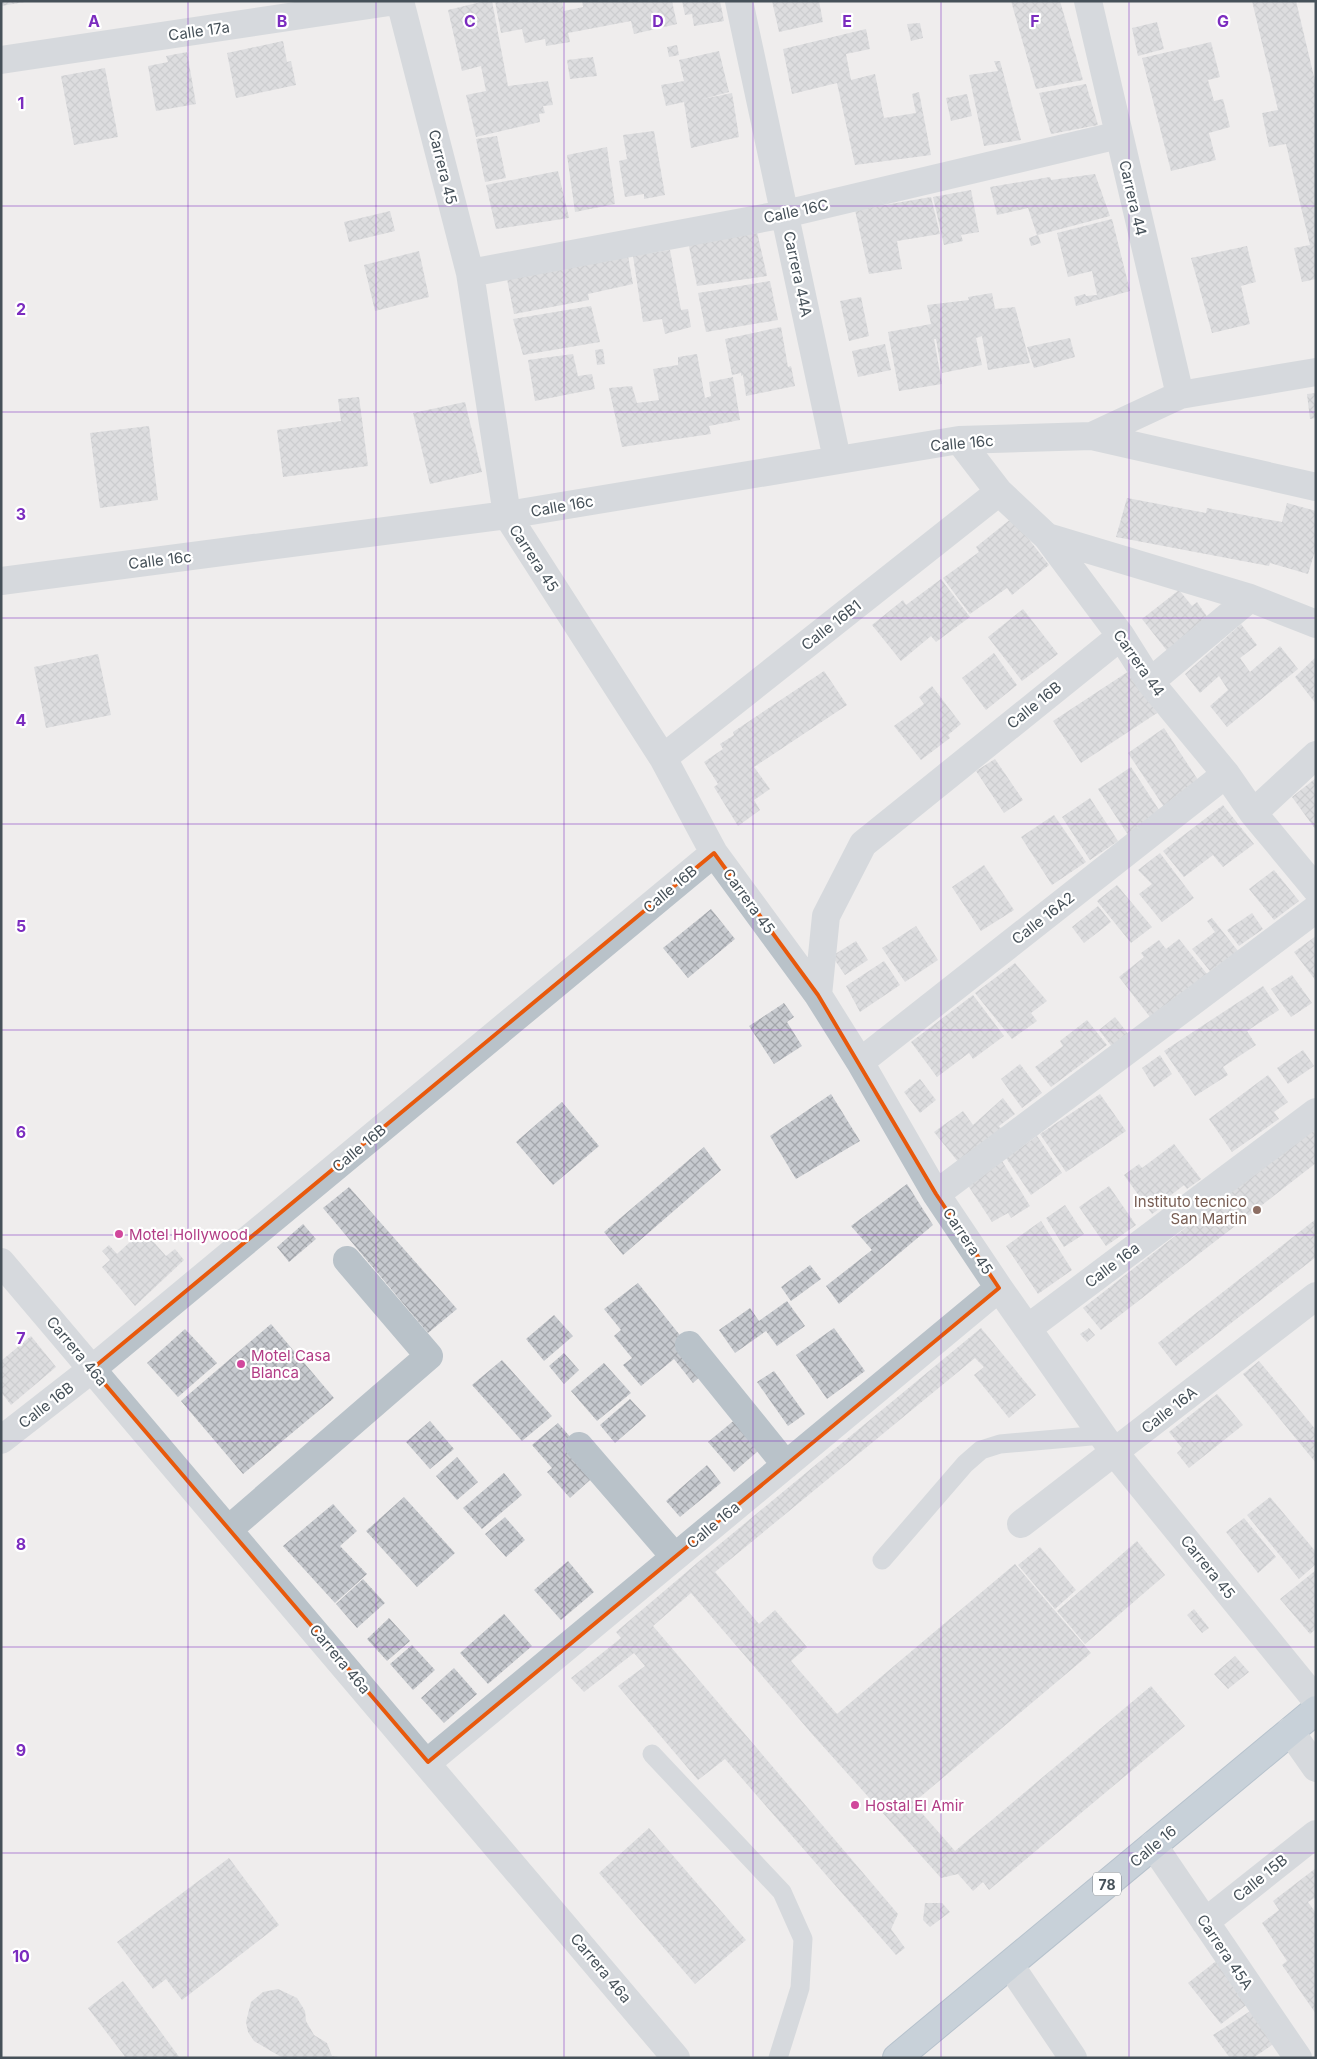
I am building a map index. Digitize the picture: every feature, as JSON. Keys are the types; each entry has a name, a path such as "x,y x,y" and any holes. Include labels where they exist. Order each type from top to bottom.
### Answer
{"highway":[{"name":"Calle 16","path":"897,2058 1316,1710"}],"street":[{"name":"Calle 17a","path":"1,60 396,1"},
{"name":"Carrera 45","path":"400,1 470,273 507,515 663,758 714,853 818,995 860,1062 936,1194 999,1288 1108,1443 1316,1700"},
{"name":"Carrera 44A","path":"739,1 837,459"},
{"name":"Carrera 44","path":"1088,1 1180,395"},
{"name":"Calle 16C","path":"470,273 785,214 1119,135"},
{"name":"Calle 16c","path":"1092,436 1180,395 1316,372"},
{"name":"Calle 16c","path":"1,581 507,515 959,440 1092,436 1316,487"},
{"name":"Carrera 44","path":"959,440 999,492 1046,537 1121,636 1150,682 1226,774 1253,813 1316,889"},
{"name":"Calle 16B1","path":"663,758 999,492"},
{"path":"1046,537 1250,598 1316,624"},
{"path":"1150,682 1250,598"},
{"name":"Calle 16B","path":"818,995 826,916 863,844 1121,636"},
{"path":"1253,813 1316,755"},
{"name":"Calle 16A2","path":"860,1062 1226,774"},
{"name":"Calle 16B","path":"1,1440 92,1369 714,853"},
{"path":"936,1194 1316,909"},
{"name":"Calle 16a","path":"1028,1328 1316,1112"},
{"path":"229,1529 429,1356 347,1260"},
{"name":"Carrera 46a","path":"1,1262 428,1762 676,2058"},
{"name":"Calle 16a","path":"428,1762 999,1288"},
{"name":"Calle 16A","path":"1021,1524 1108,1443 1316,1296"},
{"path":"689,1345 786,1465"},
{"path":"579,1446 674,1557"},
{"path":"1290,1731 1316,1768"},
{"name":"Calle 15B","path":"1205,1922 1316,1834"},
{"name":"Carrera 45A","path":"1153,1845 1298,2058"},
{"path":"1010,1965 1073,2058"}],"lane":[{"path":"882,1560 965,1464 981,1450 1000,1444 1108,1443"},
{"path":"652,1754 782,1892 803,1940 800,1988 778,2058"}],"highlighted area":[{"path":"714,853 818,995 936,1194 999,1288 428,1762 92,1369"}],"building":[{"path":"1,1 25,1 25,2 1,6"},
{"path":"492,1 508,86 548,81 553,105 543,106 545,113 539,114 540,122 476,137 466,95 486,91 481,66 462,71 448,10"},
{"path":"495,1 562,1 564,11 583,7 582,1 672,1 677,24 634,34 631,21 568,33 570,42 546,46 545,39 525,43 522,29 501,33"},
{"path":"682,1 720,1 724,21 694,26 692,14 685,15"},
{"path":"772,1 819,1 823,22 779,32"},
{"path":"1011,1 1060,1 1083,80 1036,89"},
{"path":"1252,1 1296,1 1316,85 1316,279 1302,282 1294,248 1310,245 1286,144 1269,147 1262,113 1278,110"},
{"path":"1157,22 1164,49 1138,56 1132,28"},
{"path":"920,23 923,38 911,41 907,24"},
{"path":"866,29 870,49 846,54 851,80 875,74 884,118 916,113 912,94 919,92 931,155 855,165 837,83 792,94 783,49"},
{"path":"283,41 287,62 291,61 296,85 236,98 227,53"},
{"path":"1211,42 1220,77 1208,80 1214,101 1223,99 1230,127 1209,133 1216,160 1171,171 1142,58"},
{"path":"677,45 679,55 669,57 667,47"},
{"path":"719,51 729,92 703,99 732,93 739,137 691,148 684,102 666,106 661,85 684,81 679,60"},
{"path":"187,52 196,104 156,111 148,66 168,62 166,56"},
{"path":"593,57 597,76 570,79 567,60"},
{"path":"994,61 1000,61 1021,140 984,146 969,75 998,71"},
{"path":"105,68 118,137 74,145 61,76"},
{"path":"1086,84 1098,125 1051,134 1039,93"},
{"path":"967,94 972,116 951,121 946,98"},
{"path":"654,131 665,195 644,199 644,194 625,197 619,161 627,159 623,135"},
{"path":"497,136 506,178 485,182 476,139"},
{"path":"607,147 615,204 575,212 567,155"},
{"path":"558,171 569,218 496,229 486,185"},
{"path":"1095,174 1110,216 1038,235 1041,243 1031,246 1029,238 1037,235 1028,208 997,215 990,187 1050,177 1051,180"},
{"path":"971,190 979,232 961,235 963,241 944,245 933,197"},
{"path":"931,197 940,234 897,241 902,269 869,274 855,210"},
{"path":"390,211 395,231 349,242 344,222"},
{"path":"1112,219 1130,291 1076,306 1074,297 1085,294 1086,296 1097,295 1092,271 1068,277 1057,233"},
{"path":"757,232 767,276 697,286 688,241"},
{"path":"1247,246 1256,282 1241,286 1250,324 1212,333 1191,258"},
{"path":"670,250 681,310 688,309 691,327 665,334 662,319 643,322 633,256"},
{"path":"419,251 429,297 375,311 364,265"},
{"path":"628,256 633,284 588,294 589,300 514,314 506,274"},
{"path":"770,281 778,320 706,332 698,293"},
{"path":"992,293 995,309 1015,307 1030,363 988,370 982,336 976,338 982,365 942,373 936,339 934,339 942,384 899,391 888,332 931,324 927,305 969,300 968,297"},
{"path":"861,297 869,336 849,341 840,301"},
{"path":"591,306 600,342 523,355 513,319"},
{"path":"781,327 788,367 791,366 795,386 746,396 743,375 741,376 741,373 732,375 725,339"},
{"path":"1070,338 1075,357 1034,368 1027,347"},
{"path":"885,344 891,370 858,377 852,351"},
{"path":"603,349 605,364 597,365 595,350"},
{"path":"573,354 578,376 592,374 595,389 535,401 528,360"},
{"path":"697,354 705,398 711,396 709,382 733,377 740,420 709,426 711,434 622,447 609,388 632,386 637,403 659,400 653,369 678,365 678,357"},
{"path":"1316,393 1316,418 1310,419 1307,394"},
{"path":"359,397 368,466 283,477 277,430 341,421 338,399"},
{"path":"465,402 482,472 430,484 413,413"},
{"path":"149,426 158,500 100,508 90,433"},
{"path":"1127,498 1206,513 1207,508 1282,522 1287,503 1316,511 1316,548 1308,574 1270,563 1269,566 1116,537"},
{"path":"1012,518 1049,565 1012,595 1007,588 970,614 943,578 979,552 976,547"},
{"path":"941,579 970,617 936,642 931,636 901,661 872,625 903,600 906,605"},
{"path":"1179,590 1192,606 1197,602 1208,618 1168,652 1142,619"},
{"path":"1023,609 1058,654 1022,681 988,637"},
{"path":"1241,624 1257,645 1240,658 1250,672 1280,646 1298,669 1227,727 1210,706 1228,690 1219,676 1200,693 1185,674"},
{"path":"994,653 1017,685 986,710 962,678"},
{"path":"98,654 111,715 46,728 34,667"},
{"path":"1316,657 1316,704 1295,677"},
{"path":"824,671 847,705 754,767 770,789 754,800 760,810 738,826 714,787 718,784 704,762 723,749 720,744 734,735 733,732"},
{"path":"1129,671 1157,713 1081,763 1053,721"},
{"path":"932,686 961,724 948,735 950,738 921,760 894,726 924,704 919,697"},
{"path":"1164,728 1200,783 1164,807 1128,753"},
{"path":"995,759 1023,800 1004,813 976,771"},
{"path":"1131,767 1161,813 1128,835 1098,789"},
{"path":"1316,778 1316,830 1292,797"},
{"path":"1090,798 1118,841 1090,860 1062,817"},
{"path":"1223,805 1254,844 1223,867 1213,855 1184,877 1163,851"},
{"path":"1054,815 1086,862 1052,885 1021,837"},
{"path":"1160,853 1194,898 1162,922 1139,894 1152,884 1138,870"},
{"path":"984,865 1014,910 981,931 952,887"},
{"path":"1274,870 1299,901 1274,920 1249,889"},
{"path":"1117,885 1152,927 1131,943 1097,901"},
{"path":"1098,906 1111,922 1084,943 1072,927"},
{"path":"711,909 735,939 688,978 663,948"},
{"path":"1252,913 1263,929 1239,946 1227,930"},
{"path":"1212,918 1238,951 1210,971 1192,949 1215,932 1207,921"},
{"path":"916,926 938,960 905,982 882,948"},
{"path":"1316,936 1316,981 1294,952"},
{"path":"1179,939 1207,974 1150,1017 1119,977 1144,957 1141,953 1159,940 1166,949"},
{"path":"856,941 868,960 845,975 832,956"},
{"path":"884,961 900,985 860,1012 846,986"},
{"path":"1015,963 1047,1001 1031,1013 1037,1021 1012,1039 975,993"},
{"path":"1292,975 1312,1003 1291,1017 1271,989"},
{"path":"1263,986 1279,1010 1247,1031 1256,1045 1223,1067 1228,1075 1195,1096 1164,1051"},
{"path":"973,995 1004,1036 973,1059 969,1053 937,1077 911,1042"},
{"path":"784,1003 794,1017 787,1022 802,1046 774,1064 749,1026"},
{"path":"1115,1017 1129,1035 1113,1048 1099,1030"},
{"path":"1087,1020 1107,1045 1051,1087 1035,1067 1063,1046 1060,1041"},
{"path":"1303,1050 1314,1066 1288,1084 1277,1068"},
{"path":"1160,1055 1172,1074 1154,1087 1142,1068"},
{"path":"1020,1064 1042,1093 1022,1108 1001,1079"},
{"path":"1268,1075 1288,1102 1274,1112 1279,1119 1232,1152 1209,1119"},
{"path":"920,1079 936,1100 920,1113 904,1092"},
{"path":"831,1094 860,1141 796,1179 770,1136"},
{"path":"1100,1094 1126,1131 1066,1172 1040,1134"},
{"path":"1003,1098 1015,1114 999,1126 1003,1131 959,1163 934,1132 963,1111 973,1125"},
{"path":"562,1102 599,1146 553,1185 516,1142"},
{"path":"1316,1126 1316,1163 1101,1330 1083,1308"},
{"path":"1037,1136 1062,1173 1031,1195 1006,1158"},
{"path":"1174,1144 1201,1179 1187,1189 1184,1185 1166,1199 1169,1202 1152,1214 1124,1175 1139,1164 1142,1168"},
{"path":"704,1147 721,1170 623,1255 604,1232"},
{"path":"1002,1161 1030,1206 1011,1218 1008,1213 992,1222 967,1184"},
{"path":"907,1184 933,1225 839,1304 826,1286 872,1250 851,1226"},
{"path":"1109,1186 1136,1225 1106,1246 1079,1207"},
{"path":"349,1187 457,1309 428,1333 323,1208"},
{"path":"1065,1205 1084,1234 1064,1247 1046,1218"},
{"path":"1316,1219 1316,1257 1176,1366 1158,1343"},
{"path":"1041,1221 1072,1270 1038,1294 1006,1246"},
{"path":"303,1224 316,1239 289,1262 277,1247"},
{"path":"143,1230 166,1256 175,1249 184,1260 135,1306 102,1267 110,1260 102,1251 109,1245 117,1254"},
{"path":"810,1265 821,1279 791,1301 781,1287"},
{"path":"638,1283 708,1370 693,1383 674,1359 641,1386 623,1365 632,1358 614,1336 621,1330 604,1309"},
{"path":"787,1301 805,1326 777,1346 766,1331 735,1353 719,1330 750,1308 759,1321"},
{"path":"554,1315 573,1336 544,1361 526,1339"},
{"path":"271,1324 334,1398 243,1474 181,1401"},
{"path":"834,1328 865,1371 827,1399 796,1355"},
{"path":"981,1328 1036,1395 1009,1418 974,1375 984,1367 975,1358 715,1572 759,1624 775,1610 807,1647 791,1661 837,1714 1015,1564 1091,1653 913,1803 955,1851 1151,1686 1185,1726 989,1890 983,1882 973,1891 958,1874 941,1878 812,1734 691,1593 653,1626 898,1914 891,1929 905,1948 896,1955 725,1759 698,1780 618,1686 645,1666 634,1653 584,1692 571,1678 621,1638 616,1632"},
{"path":"1089,1328 1095,1335 1087,1342 1080,1334"},
{"path":"185,1329 217,1363 178,1397 147,1363"},
{"path":"31,1336 56,1367 11,1405 1,1392 1,1361"},
{"path":"564,1353 579,1370 564,1384 549,1366"},
{"path":"502,1360 552,1416 522,1441 472,1385"},
{"path":"1259,1361 1316,1430 1316,1463 1243,1374"},
{"path":"604,1363 631,1393 597,1421 571,1391"},
{"path":"774,1371 805,1414 788,1426 757,1382"},
{"path":"1217,1394 1243,1425 1189,1468 1177,1453 1182,1448 1169,1432"},
{"path":"630,1399 646,1416 615,1443 600,1425"},
{"path":"743,1413 767,1443 734,1472 708,1442"},
{"path":"430,1421 454,1449 430,1469 406,1442"},
{"path":"558,1423 600,1471 570,1498 547,1472 552,1468 532,1445"},
{"path":"457,1457 478,1482 457,1500 436,1476"},
{"path":"707,1465 721,1483 680,1517 666,1501"},
{"path":"504,1473 522,1495 482,1529 463,1508"},
{"path":"404,1497 455,1553 417,1587 366,1531"},
{"path":"1270,1497 1316,1552 1316,1564 1299,1579 1247,1515"},
{"path":"333,1504 357,1531 340,1546 367,1574 335,1603 283,1546"},
{"path":"505,1517 525,1540 506,1557 485,1534"},
{"path":"1244,1518 1276,1557 1258,1573 1226,1532"},
{"path":"1137,1541 1165,1575 1085,1644 1057,1611"},
{"path":"1040,1547 1076,1590 1055,1609 1018,1565"},
{"path":"568,1561 594,1592 561,1620 534,1590"},
{"path":"1316,1570 1316,1629 1310,1634 1280,1599"},
{"path":"363,1579 385,1603 357,1628 336,1604"},
{"path":"1194,1609 1209,1628 1202,1633 1187,1615"},
{"path":"504,1614 532,1646 488,1684 460,1653"},
{"path":"389,1618 410,1641 387,1661 367,1639"},
{"path":"412,1645 435,1670 413,1690 390,1664"},
{"path":"1235,1656 1249,1672 1228,1689 1214,1674"},
{"path":"454,1668 477,1694 444,1723 421,1698"},
{"path":"649,1828 746,1940 695,1984 599,1873"},
{"path":"229,1858 279,1925 182,2000 166,1979 153,1989 117,1942"},
{"path":"1316,1868 1316,1897 1308,1902 1316,1913 1316,2014 1282,1965 1287,1961 1262,1923 1279,1910 1273,1901"},
{"path":"925,1903 942,1903 950,1912 930,1927 923,1920"},
{"path":"1220,1958 1253,2000 1221,2024 1188,1983"},
{"path":"123,1981 180,2058 126,2058 88,2008"},
{"path":"278,1989 297,1998 305,2011 306,2021 314,2035 327,2043 332,2056 347,2058 283,2058 254,2041 248,2032 246,2022 251,2002 263,1992"},
{"path":"1258,2006 1282,2038 1253,2058 1230,2058 1213,2035"}],"place":[{"name":"Instituto tecnico San Martin","path":"1257,1210"},
{"name":"Motel Hollywood","path":"119,1234"},
{"name":"Motel Casa Blanca","path":"241,1364"},
{"name":"Hostal El Amir","path":"855,1805"}]}
